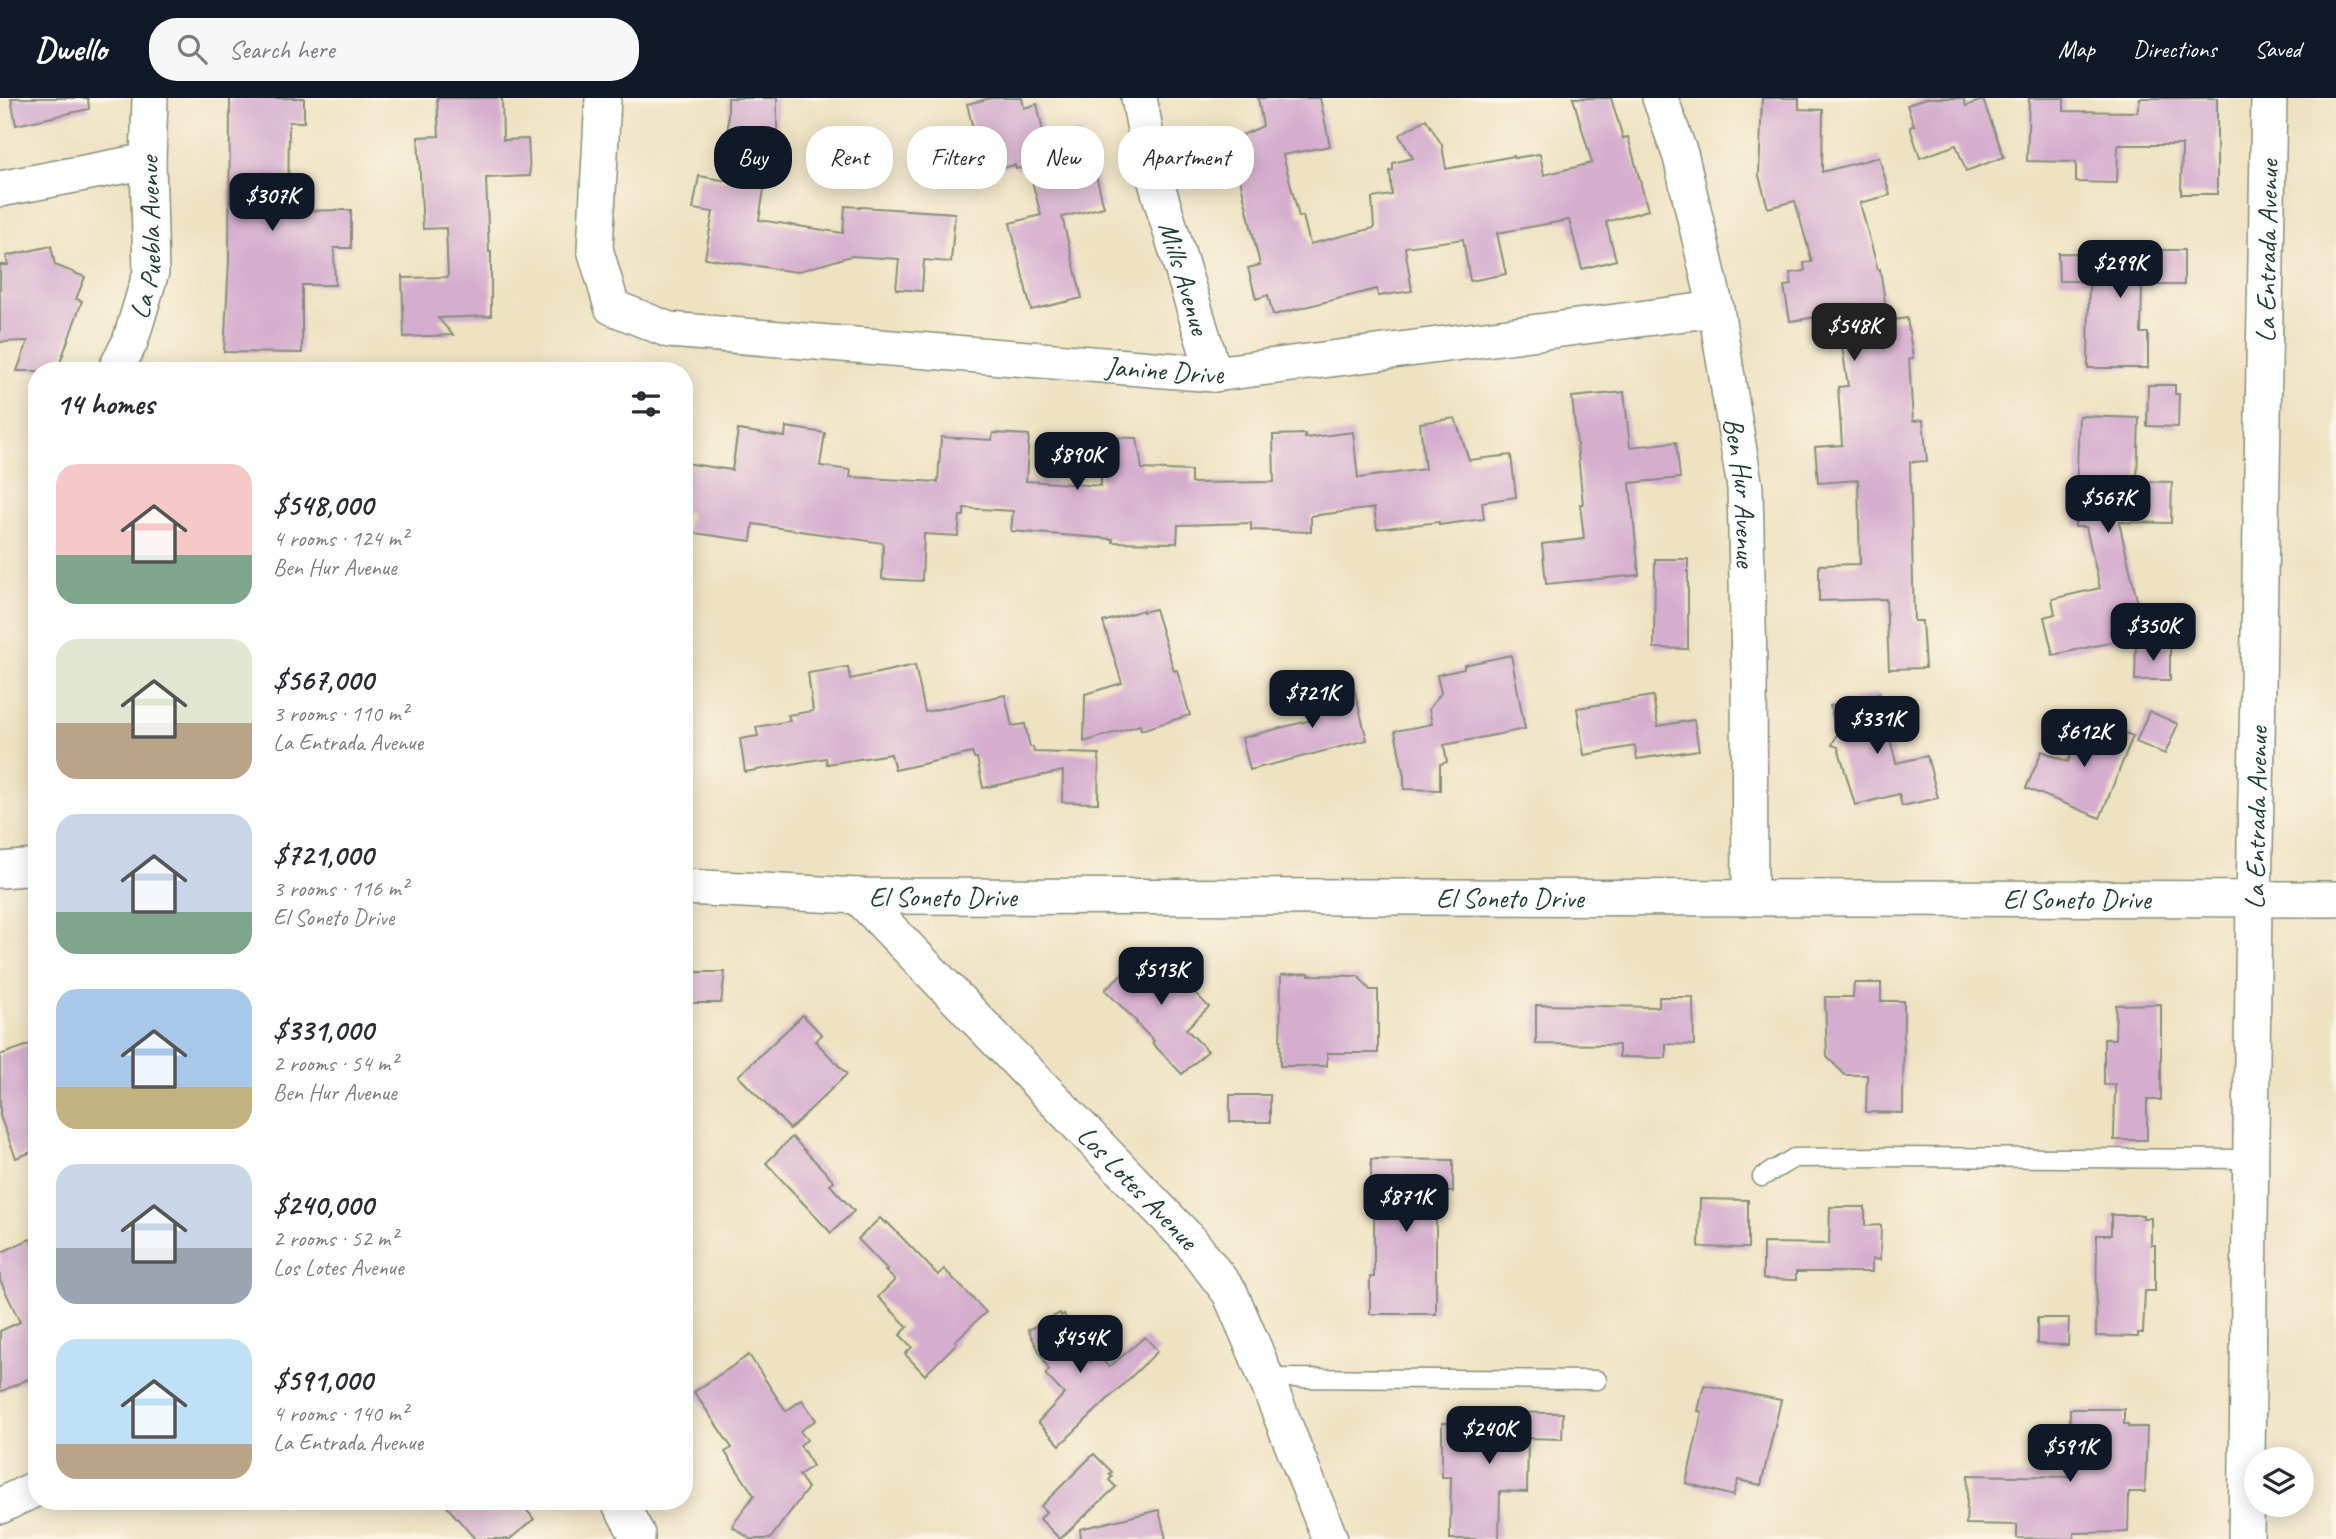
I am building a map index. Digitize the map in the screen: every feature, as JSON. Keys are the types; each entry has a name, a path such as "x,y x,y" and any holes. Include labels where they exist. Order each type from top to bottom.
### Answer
{"street":[{"name":"La Puebla Avenue","path":"120,362 130,342 151,272 148,161 150,98"},
{"name":"Janine Drive","path":"603,98 595,249 612,307 669,330 1214,374 1716,309"},
{"name":"Mills Avenue","path":"1139,98 1153,172 1214,374"},
{"name":"Ben Hur Avenue","path":"1660,98 1681,157 1716,309 1745,488 1750,898"},
{"name":"La Entrada Avenue","path":"2246,1539 2254,900 2269,98"},
{"path":"0,189 148,161"},
{"path":"0,870 28,868"},
{"name":"El Soneto Drive","path":"693,887 858,896 2254,900 2336,898"},
{"name":"Los Lotes Avenue","path":"858,896 1191,1242 1230,1293 1329,1539"},
{"path":"0,1506 28,1492"},
{"path":"624,1510 637,1534 637,1539"}],"lane":[{"path":"1762,1177 1794,1158 2251,1159"},
{"path":"1266,1378 1597,1380"}],"building":[{"path":"11,98 88,98 89,109 16,125"},
{"path":"230,98 304,98 304,122 289,122 288,211 351,210 351,248 334,248 335,285 302,285 302,353 224,352 229,261"},
{"path":"437,98 502,98 503,140 528,139 530,176 486,178 491,252 491,316 438,318 453,335 404,337 402,276 448,277 446,228 423,229 418,137 439,136"},
{"path":"728,98 777,98 777,126 728,126"},
{"path":"991,98 1022,98 1024,108 1037,104 1042,126 1021,126 1021,168 1016,169 1015,165 1007,167 1007,126 972,126 967,104"},
{"path":"1258,98 1320,98 1330,146 1283,155 1299,217 1303,216 1310,244 1374,228 1372,198 1392,195 1390,171 1393,170 1393,163 1413,158 1399,135 1426,119 1442,145 1446,169 1514,156 1540,154 1544,175 1592,163 1573,98 1611,98 1623,138 1628,137 1648,210 1606,222 1616,260 1582,269 1569,220 1497,233 1506,274 1470,281 1463,239 1405,247 1412,291 1378,296 1377,289 1273,315 1268,295 1256,299 1248,268 1260,265 1242,189 1254,189 1254,130 1263,126"},
{"path":"1762,98 1799,98 1799,109 1823,110 1822,172 1879,157 1890,195 1860,203 1878,270 1880,269 1888,321 1907,318 1913,358 1909,359 1913,421 1923,420 1927,461 1910,462 1914,621 1922,621 1925,668 1889,669 1886,599 1819,601 1819,565 1860,564 1858,480 1818,483 1815,447 1842,445 1838,387 1848,386 1837,314 1790,321 1784,286 1792,285 1790,273 1805,271 1804,263 1812,262 1795,201 1768,208 1759,176"},
{"path":"1927,98 1963,98 1966,106 1983,100 2004,157 1966,171 1956,145 1920,158 1910,127 1914,125 1907,105"},
{"path":"2029,98 2064,98 2064,111 2137,112 2140,98 2217,98 2217,194 2181,194 2182,145 2118,145 2117,183 2076,182 2076,162 2027,161"},
{"path":"699,176 714,179 714,189 764,189 759,220 843,233 845,206 955,213 951,262 924,260 922,291 896,289 899,259 851,256 796,272 705,258 713,212 693,209"},
{"path":"1034,189 1100,189 1104,207 1062,217 1082,298 1031,310 1010,223 1041,215"},
{"path":"51,246 55,265 85,277 76,299 82,301 60,362 28,362 28,371 17,371 28,341 0,342 0,265 8,265 6,256"},
{"path":"2123,250 2184,250 2184,285 2142,285 2141,333 2148,333 2148,368 2088,368 2089,281 2059,281 2058,253 2124,254"},
{"path":"2148,385 2175,385 2175,394 2179,394 2178,427 2147,426"},
{"path":"1624,392 1630,447 1676,442 1680,478 1630,483 1639,575 1546,584 1542,544 1584,539 1572,397"},
{"path":"2079,416 2139,418 2137,481 2172,482 2171,523 2119,522 2145,635 2053,655 2044,617 2055,614 2052,599 2100,588 2086,527 2075,527"},
{"path":"1455,418 1469,460 1511,455 1516,497 1482,502 1484,519 1439,525 1439,522 1377,529 1374,508 1311,516 1311,532 1251,530 1251,523 1178,525 1177,543 1113,542 1113,539 1011,531 1013,511 964,508 964,516 960,516 958,536 924,534 922,581 882,579 883,543 753,524 751,541 693,533 693,464 732,470 738,430 785,437 786,427 825,433 820,466 851,470 850,477 938,482 941,437 992,440 993,433 1029,435 1026,481 1101,486 1101,437 1137,438 1142,469 1191,471 1191,483 1274,482 1273,435 1305,434 1305,438 1353,432 1358,478 1425,469 1420,423"},
{"path":"1655,559 1688,559 1688,649 1654,648"},
{"path":"1155,609 1190,715 1141,730 1140,725 1084,742 1085,694 1122,683 1103,622"},
{"path":"2136,645 2170,645 2170,680 2135,680"},
{"path":"1511,655 1525,729 1444,745 1447,762 1440,764 1440,790 1404,789 1395,731 1432,724 1429,709 1441,693 1437,675 1464,669 1464,665"},
{"path":"915,665 925,712 1005,695 1012,726 1025,724 1030,747 1033,747 1034,752 1099,754 1098,803 1062,802 1063,771 983,788 977,758 974,758 972,753 895,770 891,754 827,764 826,758 745,772 740,739 758,736 756,727 790,721 788,715 813,711 808,673 848,667 850,679"},
{"path":"1352,680 1367,740 1250,770 1242,738 1319,718 1312,689"},
{"path":"1879,693 1896,763 1927,756 1938,798 1902,806 1899,794 1855,805 1838,747 1832,745 1837,734 1830,706"},
{"path":"1653,696 1658,726 1694,720 1699,750 1637,759 1635,746 1584,755 1577,708"},
{"path":"2149,711 2178,724 2165,754 2136,742"},
{"path":"2086,717 2133,736 2100,818 2026,788 2042,751 2068,762"},
{"path":"1144,952 1161,952 1171,962 1169,967 1209,1007 1186,1029 1208,1051 1182,1074 1105,990"},
{"path":"693,972 725,972 721,1003 693,1003"},
{"path":"1309,973 1358,976 1370,990 1378,990 1378,1053 1327,1053 1327,1066 1280,1066 1281,975"},
{"path":"1854,983 1881,983 1881,1001 1904,1001 1903,1113 1866,1112 1867,1075 1845,1075 1827,1057 1825,997 1853,997"},
{"path":"1659,997 1693,997 1694,1045 1666,1044 1666,1058 1619,1057 1619,1045 1536,1044 1536,1005 1659,1007"},
{"path":"2161,1004 2161,1100 2147,1100 2147,1140 2114,1140 2115,1084 2104,1085 2104,1039 2115,1039 2116,1005"},
{"path":"803,1015 822,1035 815,1041 847,1074 790,1129 738,1076"},
{"path":"28,1045 28,1153 16,1158 0,1116 0,1055"},
{"path":"1230,1095 1270,1095 1270,1122 1230,1122"},
{"path":"792,1137 834,1181 830,1185 854,1211 831,1233 766,1163"},
{"path":"1371,1159 1453,1160 1453,1192 1436,1191 1436,1314 1370,1314 1370,1277 1374,1277"},
{"path":"1700,1199 1748,1200 1748,1248 1699,1247"},
{"path":"1830,1207 1865,1207 1865,1226 1881,1225 1880,1260 1872,1259 1872,1272 1796,1272 1796,1280 1763,1279 1763,1243 1829,1244"},
{"path":"2111,1215 2143,1215 2143,1218 2151,1218 2151,1245 2155,1245 2155,1291 2145,1291 2143,1333 2138,1333 2138,1337 2096,1336 2097,1235 2111,1235"},
{"path":"880,1218 938,1275 944,1269 986,1312 925,1375 905,1354 912,1347 900,1335 908,1327 878,1297 895,1280 858,1239"},
{"path":"28,1240 28,1379 0,1392 0,1331 20,1322 0,1280 0,1253"},
{"path":"1060,1313 1061,1316 1064,1314 1090,1362 1097,1355 1109,1367 1145,1337 1158,1351 1060,1445 1038,1422 1064,1394 1045,1374 1049,1370 1028,1330"},
{"path":"2037,1318 2069,1318 2068,1345 2037,1344"},
{"path":"749,1355 786,1411 802,1400 816,1420 800,1431 807,1440 800,1445 813,1466 799,1475 808,1488 770,1539 750,1539 732,1526 754,1495 725,1452 732,1448 694,1392"},
{"path":"1704,1385 1781,1400 1761,1485 1738,1480 1733,1496 1686,1483 1702,1412 1698,1411"},
{"path":"2070,1409 2124,1409 2124,1424 2128,1424 2128,1427 2147,1427 2145,1492 2129,1492 2128,1532 2074,1533 2074,1539 2017,1538 2017,1525 1966,1524 1968,1475 2069,1477"},
{"path":"1484,1412 1563,1413 1562,1439 1528,1438 1527,1492 1500,1491 1499,1539 1450,1539 1451,1477 1442,1477 1442,1423 1459,1423 1459,1417 1484,1418"},
{"path":"1094,1454 1112,1472 1109,1474 1112,1477 1109,1480 1116,1487 1060,1539 1040,1519 1046,1512 1041,1506"},
{"path":"450,1510 527,1510 534,1519 510,1539 475,1539"},
{"path":"1159,1510 1166,1539 1081,1539 1080,1529"}]}
